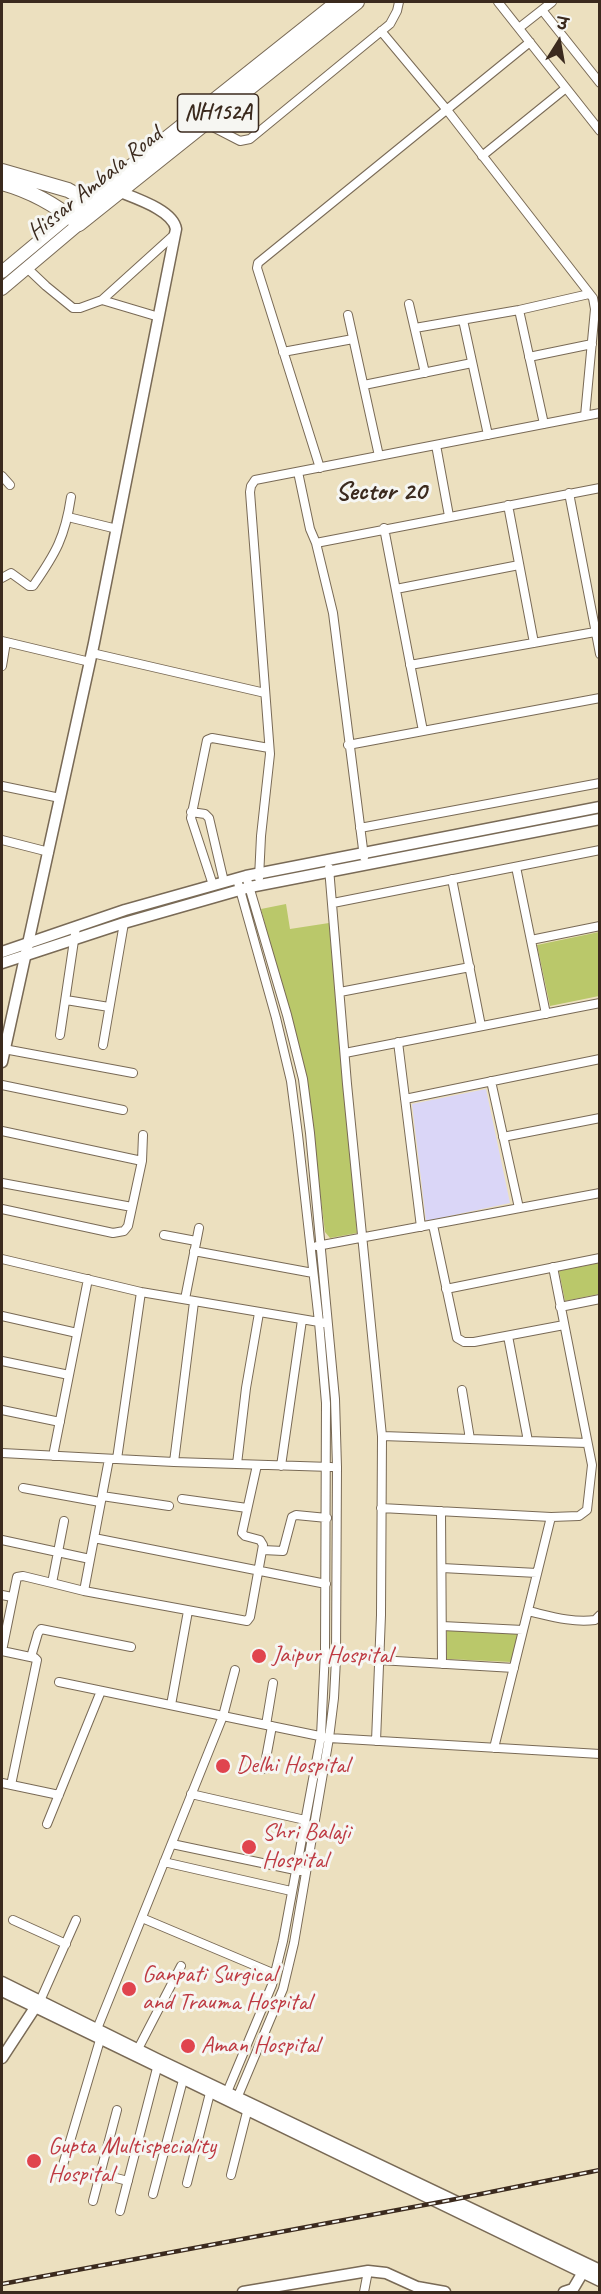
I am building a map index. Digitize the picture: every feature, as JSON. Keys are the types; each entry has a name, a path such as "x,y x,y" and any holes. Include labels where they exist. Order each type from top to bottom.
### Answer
{"highway":[{"name":"Hissar Ambala Road","path":"114,189 338,2"},
{"name":"Hissar Ambala Road","path":"74,220 206,123 357,2"},
{"path":"2,171 68,190 93,204"},
{"path":"2,183 28,191 74,220"}],"main road":[{"path":"2,1058 91,658 175,234 175,224 165,212 114,189"},
{"name":"Hissar Ambala Road","path":"2,289 27,268 74,220"},
{"name":"Hissar Ambala Road","path":"2,272 74,220"},
{"path":"2,963 248,881 600,807"},
{"path":"364,858 600,819"},
{"path":"2,952 125,910 224,882 248,881"},
{"path":"2,1982 37,2004"},
{"path":"2,1991 37,2004 99,2034 157,2068 210,2093 230,2098 248,2112 585,2268 600,2270"},
{"path":"2,2058 37,2004"},
{"path":"99,2034 138,2049 230,2098 585,2268 600,2281"},
{"path":"569,2291 585,2268"},
{"path":"243,2292 368,2271 386,2273 413,2289 445,2292"}],"street":[{"path":"206,123 240,141 250,139 390,24 399,2"},
{"path":"498,2 600,131"},
{"path":"519,28 552,2"},
{"path":"542,10 600,83"},
{"path":"381,31 447,110 595,302 585,416"},
{"path":"320,468 257,268 259,261 530,42"},
{"path":"482,156 566,88"},
{"path":"27,268 73,308 80,308 102,300 175,234"},
{"path":"415,328 519,310 589,294"},
{"path":"102,300 159,317"},
{"path":"410,304 425,373"},
{"path":"519,310 544,424"},
{"path":"348,315 379,456"},
{"path":"463,320 488,435"},
{"path":"283,352 353,339"},
{"path":"530,357 592,344"},
{"path":"364,386 472,363"},
{"path":"230,2098 275,1974 305,1820 334,1698 336,1659 332,1467 326,1403 324,1323 315,1246 303,1079 248,881 269,748 250,486 255,480 600,413"},
{"path":"436,445 449,516"},
{"path":"298,472 310,529 316,543 333,613 364,858"},
{"path":"2,476 10,485"},
{"path":"316,543 600,488"},
{"path":"569,493 600,654"},
{"path":"2,578 11,573 32,586 55,555 68,517 71,496"},
{"path":"508,505 534,643"},
{"path":"68,517 117,529"},
{"path":"384,528 423,731"},
{"path":"396,589 519,565"},
{"path":"410,665 595,632"},
{"path":"2,666 4,642 265,693"},
{"path":"348,745 600,698"},
{"path":"213,885 192,822 191,812 207,740 212,738 269,748"},
{"path":"360,828 600,783"},
{"path":"2,786 60,798"},
{"path":"191,812 205,814 209,818 224,882"},
{"path":"2,840 49,852"},
{"path":"333,903 600,850"},
{"path":"329,865 382,1436 376,1741"},
{"path":"516,867 546,1014"},
{"path":"452,879 482,1026"},
{"path":"103,1045 124,923"},
{"path":"531,940 600,926"},
{"path":"60,1035 76,927"},
{"path":"340,992 470,967"},
{"path":"66,1000 109,1007"},
{"path":"345,1053 600,1004"},
{"path":"398,1042 421,1227"},
{"path":"2,1058 133,1072"},
{"path":"405,1099 600,1059"},
{"path":"490,1082 519,1208"},
{"path":"2,1085 123,1110"},
{"path":"503,1137 600,1118"},
{"path":"2,1131 142,1161"},
{"path":"2,1209 119,1233 124,1232 128,1226 142,1161 144,1136"},
{"path":"2,1183 132,1207"},
{"path":"315,1246 364,1239 600,1193"},
{"path":"433,1225 457,1338 464,1342 564,1325"},
{"path":"185,1299 199,1228"},
{"path":"164,1234 196,1241"},
{"path":"315,1246 313,1273 324,1323"},
{"path":"194,1251 313,1273"},
{"path":"446,1289 600,1258"},
{"path":"2,1259 141,1292 324,1323"},
{"path":"381,1508 551,1516 579,1516 587,1510 596,1464 587,1443 553,1267"},
{"path":"53,1456 88,1279"},
{"path":"84,1591 101,1499 113,1459 141,1292"},
{"path":"560,1307 599,1300"},
{"path":"174,1462 194,1302"},
{"path":"237,1464 246,1388 259,1313"},
{"path":"2,1316 77,1333"},
{"path":"281,1466 302,1320"},
{"path":"508,1336 528,1441"},
{"path":"2,1361 69,1375"},
{"path":"462,1390 470,1439"},
{"path":"2,1410 60,1422"},
{"path":"382,1436 587,1443"},
{"path":"2,1453 332,1467"},
{"path":"59,1795 6,1784 38,1663 35,1658 2,1651 18,1576 240,1622 249,1620 263,1542 242,1533 256,1465"},
{"path":"230,2098 283,1989 294,1943 306,1872 325,1737 327,1518 332,1467"},
{"path":"23,1488 169,1506"},
{"path":"182,1499 247,1508"},
{"path":"441,1511 442,1664"},
{"path":"263,1550 283,1551 292,1517 296,1515 327,1518"},
{"path":"494,1748 551,1516"},
{"path":"52,1582 64,1521"},
{"path":"94,1539 326,1584"},
{"path":"2,1540 90,1559"},
{"path":"442,1568 537,1573"},
{"path":"2,1595 12,1597"},
{"path":"171,1705 188,1611"},
{"path":"528,1611 563,1619 586,1621 595,1620 600,1615"},
{"path":"442,1626 523,1630"},
{"path":"31,1657 41,1629 131,1647"},
{"path":"379,1660 514,1668"},
{"path":"60,2175 99,2034 142,1918 223,1716 235,1670"},
{"path":"59,1682 325,1737 600,1754"},
{"path":"264,1769 273,1683"},
{"path":"47,1824 101,1691"},
{"path":"191,1794 305,1820"},
{"path":"172,1844 306,1872"},
{"path":"164,1862 291,1891"},
{"path":"142,1918 275,1974"},
{"path":"13,1920 66,1944"},
{"path":"37,2004 76,1920"},
{"path":"138,2049 181,1965"},
{"path":"120,2211 157,2068"},
{"path":"153,2193 183,2080"},
{"path":"187,2183 210,2093"},
{"path":"93,2201 117,2109"},
{"path":"231,2175 248,2112"},
{"path":"100,2174 128,2181"},
{"path":"364,2292 368,2271"},
{"path":"305,2292 308,2281"}],"shaded area":[{"path":"486,1089 510,1203 426,1221 412,1104"}],"green space":[{"path":"286,904 290,929 329,923 357,1233 330,1238 325,1232 305,1074 261,909"},
{"path":"599,932 599,996 550,1006 537,945"},
{"path":"599,1263 599,1294 565,1301 559,1271"},
{"path":"447,1630 518,1633 511,1662 447,1659"}],"railway":[{"path":"2,2284 600,2170"}],"place":[{"name":"Jaipur Hospital","path":"259,1656"},
{"name":"Delhi Hospital","path":"223,1766"},
{"name":"Shri Balaji Hospital","path":"249,1847"},
{"name":"Ganpati Surgical and Trauma Hospital","path":"129,1989"},
{"name":"Aman Hospital","path":"188,2046"},
{"name":"Gupta Multispeciality Hospital","path":"34,2161"}],"district":[{"name":"Sector 20","path":"381,492"}]}
